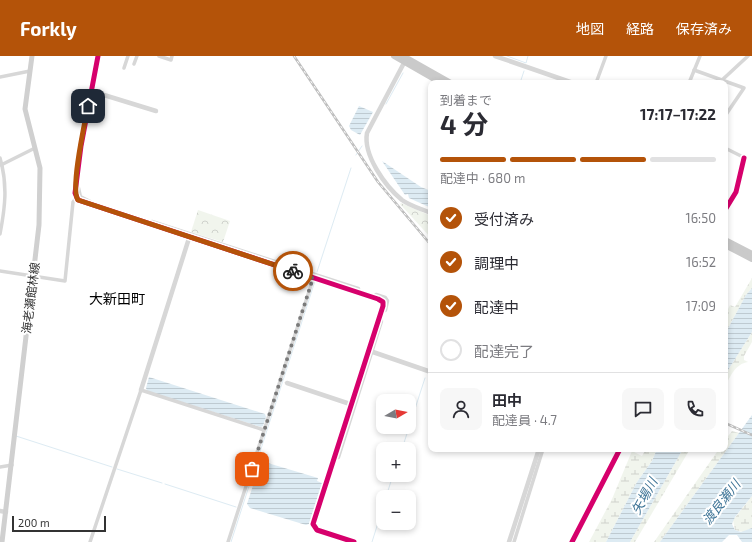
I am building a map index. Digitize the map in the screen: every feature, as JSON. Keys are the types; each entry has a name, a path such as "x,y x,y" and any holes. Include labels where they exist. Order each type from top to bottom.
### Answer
{"main road":[{"name":"海老瀬館林線","path":"2,542 39,225 41,177 25,109 32,56"},
{"path":"394,56 406,58 446,80"},
{"path":"406,58 437,80"},
{"path":"728,242 752,254"},
{"path":"728,247 752,259"}],"street":[{"path":"0,271 33,275 65,282 73,202 76,198 75,193 81,146 99,56"},
{"path":"124,68 128,56"},
{"path":"134,64 137,56"},
{"path":"159,56 171,60 172,56"},
{"path":"495,56 564,80"},
{"path":"597,80 606,56"},
{"path":"690,80 700,56"},
{"path":"722,80 748,56"},
{"path":"406,58 367,133 366,145 372,162 401,199 428,212"},
{"path":"694,70 719,80"},
{"path":"0,77 30,71"},
{"path":"728,83 744,88 728,112"},
{"path":"92,91 156,111"},
{"path":"92,91 83,146 78,191 80,197 190,236"},
{"path":"1,165 35,148"},
{"path":"728,150 740,156"},
{"path":"0,158 6,197 0,234"},
{"path":"76,198 82,203 385,298 387,304 370,351 316,524 316,528 322,531 354,542"},
{"path":"90,542 141,390 190,236"},
{"path":"228,542 314,276"},
{"path":"370,351 428,371"},
{"path":"287,383 353,405"},
{"path":"141,390 264,430"},
{"path":"509,542 538,452"},
{"path":"514,542 542,452"},
{"path":"0,467 12,465"},
{"path":"0,511 6,512"}],"green space":[{"path":"401,203 428,215 428,235 400,204"},
{"path":"198,210 230,221 223,242 191,232"},
{"path":"752,278 752,288 746,295 728,328 728,309 730,305 735,307"},
{"path":"752,332 752,342 744,356 744,360 748,362 740,365 728,380 728,370"},
{"path":"732,431 739,433 728,448 728,436"},
{"path":"632,452 642,456 644,452 656,452 652,461 637,482 606,542 589,542 612,499"},
{"path":"681,452 688,452 635,542 630,542"},
{"path":"717,452 725,452 660,542 654,542"},
{"path":"752,496 752,528 743,532 735,530 733,520"}],"water":[{"path":"359,106 373,112 360,135 351,130 349,126"},
{"path":"382,161 421,187 428,190 428,207 409,198 408,194 405,195"},
{"path":"752,288 752,332 728,370 728,328 746,295"},
{"path":"149,377 265,414 266,417 263,426 261,427 147,391 146,388"},
{"name":"渡良瀬川","path":"752,415 752,496 735,517 732,524 735,530 741,532 752,528 752,542 742,542 737,535 729,535 722,542 660,542 725,452 728,452 728,448"},
{"name":"矢場川","path":"656,452 681,452 630,542 606,542 637,482 652,461"},
{"path":"261,461 318,478 317,481 322,483 309,524 306,525 250,508 247,504"}],"waterway":[{"path":"507,56 526,63 528,56"},
{"path":"521,80 524,71"},
{"path":"386,104 403,73"},
{"path":"356,155 362,146"},
{"path":"317,272 351,168"},
{"path":"231,542 315,281"},
{"path":"404,442 425,378"},
{"path":"16,436 112,467"},
{"path":"117,469 162,483"},
{"path":"388,490 391,482"},
{"path":"165,484 236,507"},
{"path":"372,542 376,529"}],"railway":[{"path":"294,56 378,182 428,241"},
{"path":"728,424 752,435"}],"cycle path":[{"path":"98,56 81,146 75,193 78,200 378,299 383,302 383,306 313,524 317,530 354,542"},
{"path":"728,205 736,192 744,158"},
{"path":"572,542 618,452"}],"way so far":[{"path":"252,469 313,278 293,271"}],"district":[{"name":"大新田町","path":"117,298"}],"route":[{"path":"88,106 77,172 75,196 78,200 82,203 293,271"}]}
